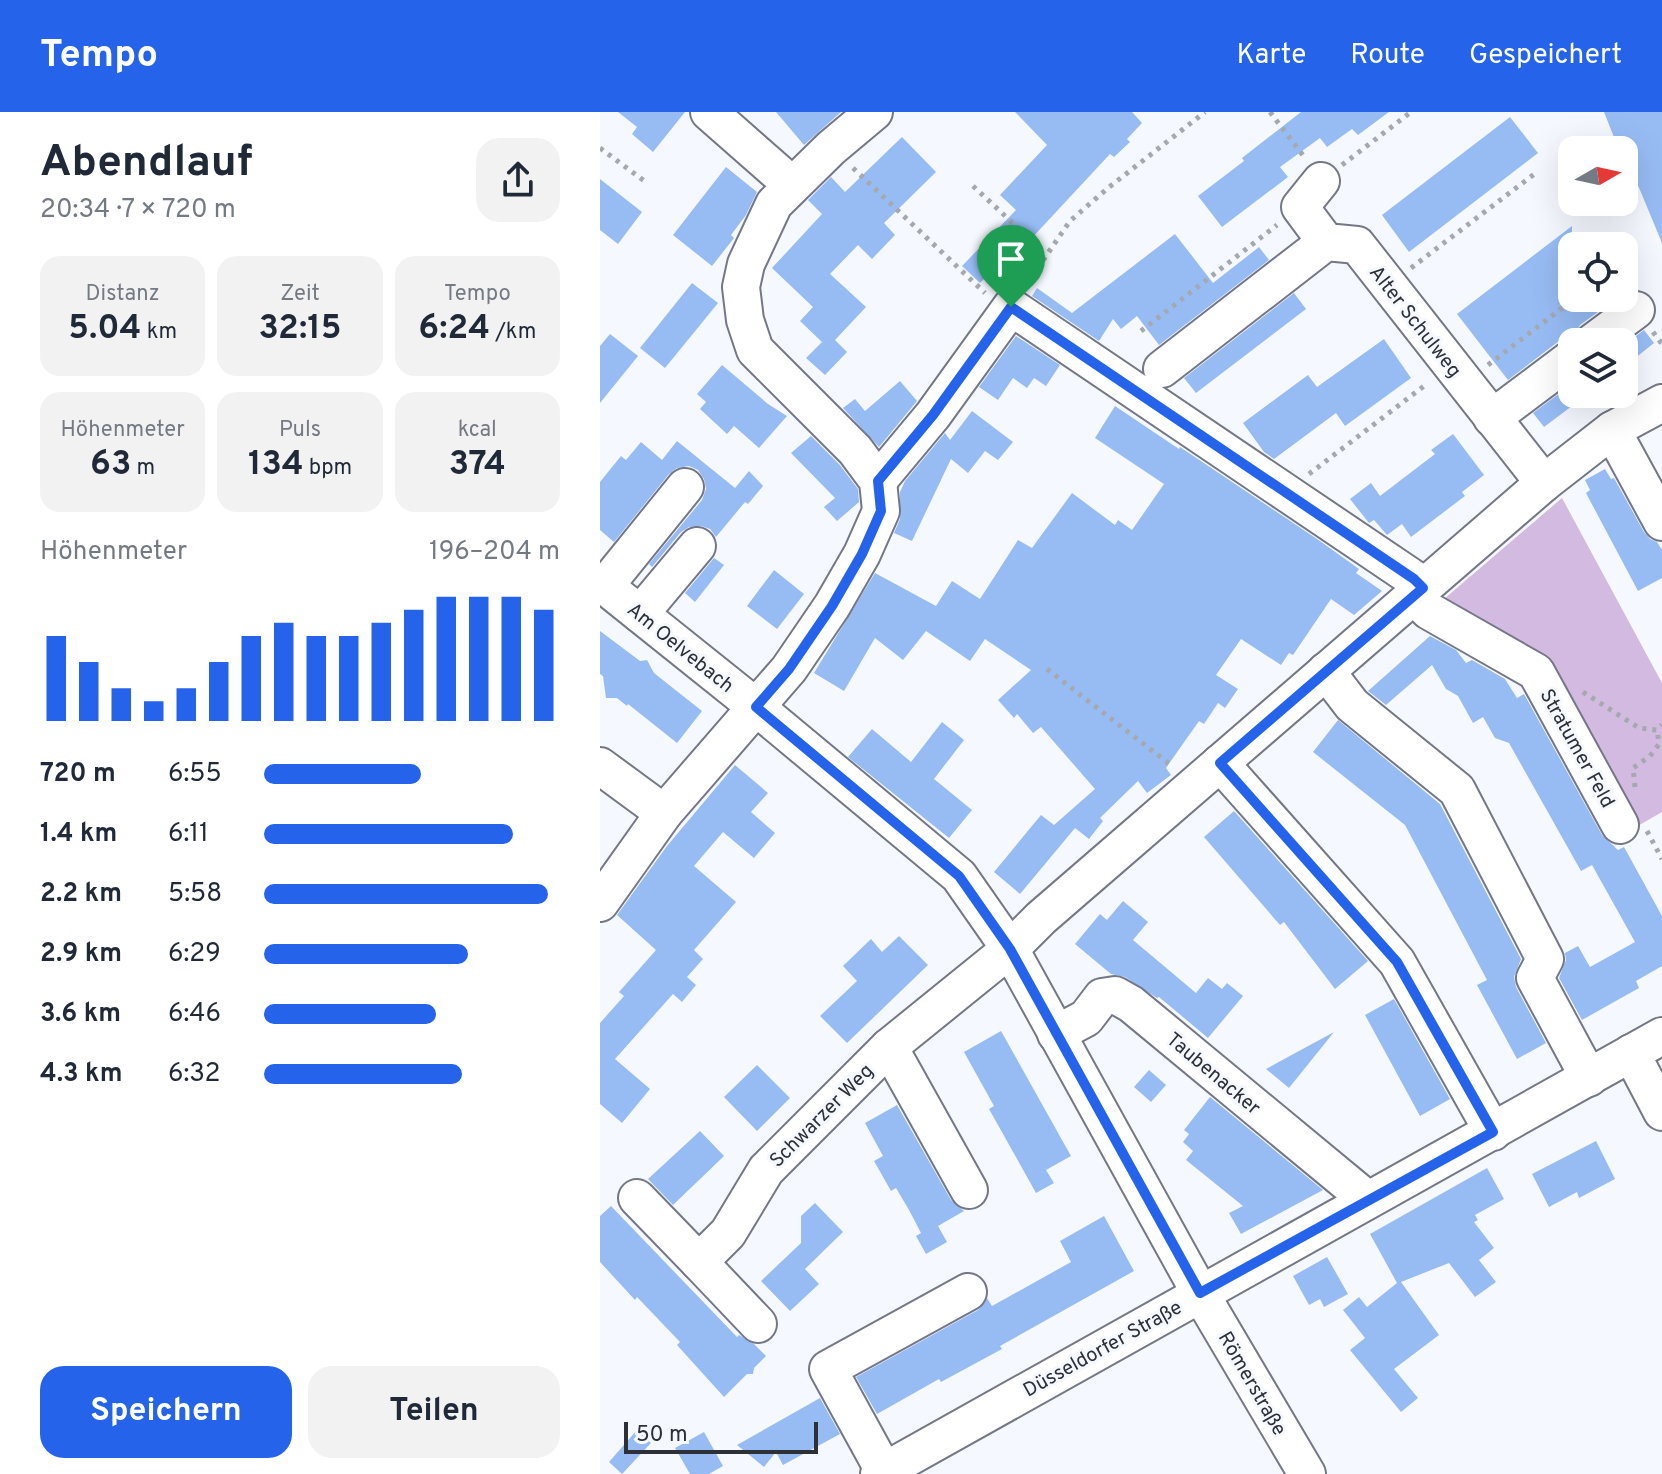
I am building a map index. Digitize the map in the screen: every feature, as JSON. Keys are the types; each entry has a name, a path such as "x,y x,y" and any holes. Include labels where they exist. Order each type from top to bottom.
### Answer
{"street":[{"path":"709,112 792,185"},
{"path":"600,903 664,813 789,669 832,606 862,554 881,511 878,481 855,450 755,350 745,320 741,287 746,264 774,204 831,148 874,112"},
{"path":"1162,369 1326,242 1310,194"},
{"name":"Alter Schulweg","path":"1326,242 1357,245 1544,483"},
{"path":"878,481 933,415 1009,310"},
{"name":"Stratumer Feld","path":"1009,310 1414,579 1429,611 1536,672 1620,825"},
{"path":"1612,328 1633,312"},
{"path":"1492,418 1558,368"},
{"path":"1010,949 1041,918 1544,483 1612,430 1662,403"},
{"path":"1612,430 1662,522"},
{"name":"Am Oelvebach","path":"685,487 603,584 756,707"},
{"path":"640,614 697,546"},
{"path":"1326,671 1352,705 1457,790 1545,959 1535,978 1589,1078"},
{"path":"756,707 959,876 1010,949 1200,1293"},
{"path":"1220,763 1397,962 1493,1132"},
{"path":"600,766 664,813"},
{"name":"Schwarzer Weg","path":"699,1262 728,1233 766,1170 889,1047 1010,949"},
{"name":"Taubenacker","path":"1056,1034 1086,1018 1102,997 1115,995 1131,1004 1368,1200"},
{"name":"Düsseldorfer Straße","path":"882,1473 1662,1036"},
{"name":"Schwarzer Weg","path":"889,1047 969,1190"},
{"path":"1631,1053 1662,1112"},
{"path":"637,1198 758,1324"},
{"path":"882,1473 828,1369 968,1292"},
{"name":"Römerstraße","path":"1200,1293 1307,1474"}],"path":[{"path":"831,148 1009,310 1070,221 1205,112"},
{"path":"1270,112 1310,194"},
{"path":"1141,331 1411,112"},
{"path":"600,148 647,183"},
{"path":"1388,285 1537,172"},
{"path":"973,186 1046,254"},
{"path":"1300,481 1558,309"},
{"path":"1047,669 1168,761 1192,788"},
{"path":"1620,825 1638,812 1633,768 1650,756 1659,744 1657,730"}],"shaded area":[{"path":"1562,498 1662,683 1662,812 1636,827 1545,665 1437,605"}],"building":[{"path":"618,112 685,112 653,152 632,134 637,127"},
{"path":"776,112 841,112 804,145"},
{"path":"1015,112 1132,112 1142,123 1127,139 1130,142 1114,157 1110,154 1017,254 1020,257 996,282 988,275 980,283 962,266 1016,210 1000,195 1047,145"},
{"path":"1301,112 1389,112 1358,135 1352,129 1327,147 1320,138 1280,167 1288,177 1222,227 1198,196"},
{"path":"1604,112 1662,112 1662,243 1638,185 1638,136 1613,136"},
{"path":"1510,117 1538,153 1409,252 1382,215"},
{"path":"902,137 936,172 884,223 895,235 872,259 858,245 830,274 866,307 835,340 847,352 825,375 806,358 822,342 800,321 813,307 772,268 822,214 808,200 831,177 845,192"},
{"path":"726,167 757,192 746,215 731,235 734,238 712,266 673,235"},
{"path":"600,179 642,212 618,244 600,230"},
{"path":"1175,234 1213,283 1259,247 1269,260 1159,345 1137,316 1121,329 1113,319 1099,341 1032,296 1037,288 1072,313"},
{"path":"1558,237 1558,312 1598,312 1578,328 1558,328 1558,342 1508,380 1457,314"},
{"path":"692,283 718,303 665,368 640,348"},
{"path":"1294,293 1306,309 1196,393 1184,378"},
{"path":"1644,330 1654,343 1638,356 1638,334"},
{"path":"610,334 638,356 600,403 600,346"},
{"path":"1016,336 1060,365 1046,386 1034,378 1027,388 1013,378 998,400 979,387"},
{"path":"1384,339 1411,378 1345,426 1336,413 1274,459 1264,452 1243,423 1308,375 1317,387"},
{"path":"722,365 787,416 759,448 734,426 727,434 700,409 706,402 697,394"},
{"path":"900,381 917,401 879,447 843,408 855,399 865,411"},
{"path":"1558,394 1558,408 1569,408 1544,427 1533,413"},
{"path":"1115,406 1320,541 1359,569 1356,573 1382,591 1354,615 1331,599 1293,655 1289,653 1281,665 1241,639 1216,675 1238,689 1225,708 1218,703 1204,724 1199,721 1166,768 1171,775 1147,793 1138,781 1100,818 1103,821 1089,839 1075,828 1020,894 994,872 1041,815 1054,825 1095,789 1041,727 1033,733 1017,714 1014,718 998,700 1031,670 985,639 970,661 926,631 903,660 875,638 844,691 814,673 875,573 936,606 952,581 980,599 1018,540 1032,548 1072,493 1115,525 1118,520 1132,530 1164,484 1095,438"},
{"path":"972,411 1013,442 998,460 985,451 968,473 951,459 912,541 894,533 900,519 900,492 905,481 945,433 950,440"},
{"path":"1453,434 1484,475 1462,492 1465,496 1411,537 1402,524 1387,535 1374,520 1369,523 1350,499 1371,483 1380,496 1435,454 1431,450"},
{"path":"811,436 858,489 859,502 837,521 824,507 835,498 791,453"},
{"path":"677,441 735,488 749,471 763,486 716,537 710,529 689,527 681,532 652,567 649,564 702,500 706,489 704,479 698,470 689,466 677,468 614,542 600,530 600,482 621,456 626,460 641,442 662,460"},
{"path":"1605,469 1611,479 1614,478 1644,532 1662,550 1662,578 1638,591 1586,493 1590,490 1585,480"},
{"path":"714,558 724,565 695,602 685,593"},
{"path":"774,570 804,594 777,629 747,606"},
{"path":"600,631 640,661 647,660 654,673 702,711 677,743 628,704 617,698 606,698 603,676 600,674"},
{"path":"1430,636 1456,650 1466,663 1472,660 1505,679 1517,698 1524,694 1602,835 1618,850 1624,847 1662,916 1662,966 1636,981 1639,988 1582,1020 1559,978 1566,960 1565,953 1578,946 1590,967 1635,942 1592,865 1581,871 1509,743 1495,738 1483,717 1473,723 1458,696 1446,689 1432,665 1386,705 1368,691"},
{"path":"1338,720 1440,804 1521,959 1514,977 1516,987 1546,1043 1517,1059 1477,985 1487,980 1405,825 1313,752"},
{"path":"942,722 964,740 934,779 972,810 949,838 848,757 872,729 911,762"},
{"path":"735,765 768,793 751,812 775,833 754,858 723,832 694,866 736,902 694,950 703,959 687,977 696,985 682,1002 673,994 615,1059 650,1089 622,1123 600,1104 600,1023 624,996 619,992 656,950 617,915 667,846"},
{"path":"1234,811 1368,961 1335,989 1284,922 1280,925 1204,837"},
{"path":"1123,901 1148,922 1133,940 1196,993 1208,978 1222,989 1227,983 1243,996 1208,1038 1159,997 1125,977 1111,974 1075,944 1100,914 1107,920"},
{"path":"899,936 928,965 847,1043 820,1016 857,981 843,966 871,939 882,952"},
{"path":"1394,999 1450,1099 1420,1116 1365,1015"},
{"path":"1001,1031 1071,1156 1046,1170 1054,1183 1036,1193 989,1109 994,1106 964,1052"},
{"path":"1334,1032 1289,1088 1266,1069"},
{"path":"757,1065 790,1098 757,1131 724,1097"},
{"path":"1149,1070 1166,1085 1151,1102 1134,1087"},
{"path":"1210,1097 1323,1190 1241,1234 1229,1213 1243,1206 1186,1160 1193,1151 1183,1142 1189,1134 1184,1130"},
{"path":"897,1105 951,1200 964,1211 938,1226 947,1242 926,1254 916,1236 921,1233 909,1210 896,1188 891,1191 874,1161 883,1156 865,1123"},
{"path":"700,1131 724,1156 673,1205 648,1179"},
{"path":"1596,1141 1615,1179 1579,1198 1577,1192 1549,1207 1532,1174"},
{"path":"1487,1168 1504,1199 1475,1215 1478,1220 1474,1222 1494,1248 1479,1260 1496,1282 1475,1297 1449,1263 1401,1282 1439,1335 1394,1369 1418,1398 1401,1412 1350,1350 1365,1338 1343,1310 1359,1297 1367,1307 1397,1283 1370,1234"},
{"path":"815,1203 843,1232 805,1269 819,1284 790,1311 761,1281 801,1243 801,1216"},
{"path":"611,1206 737,1337 739,1335 754,1344 766,1356 754,1368 753,1374 747,1374 724,1397 677,1345 680,1342 600,1262 600,1216"},
{"path":"1104,1216 1134,1271 1000,1346 1002,1349 941,1382 939,1379 877,1414 856,1377 978,1310 987,1298 992,1306 1071,1262 1060,1241"},
{"path":"1327,1257 1348,1294 1324,1307 1320,1299 1309,1305 1293,1276"},
{"path":"820,1398 840,1434 783,1465 776,1452 764,1467 737,1445"},
{"path":"637,1430 651,1443 622,1474 609,1462"},
{"path":"704,1432 723,1466 709,1474 690,1474 675,1448"}],"route":[{"path":"1011,307 1423,588 1220,763 1397,962 1493,1132 1200,1293 1010,949 959,876 756,707 789,669 832,606 862,554 881,511 878,481 933,415 1011,307"}]}
